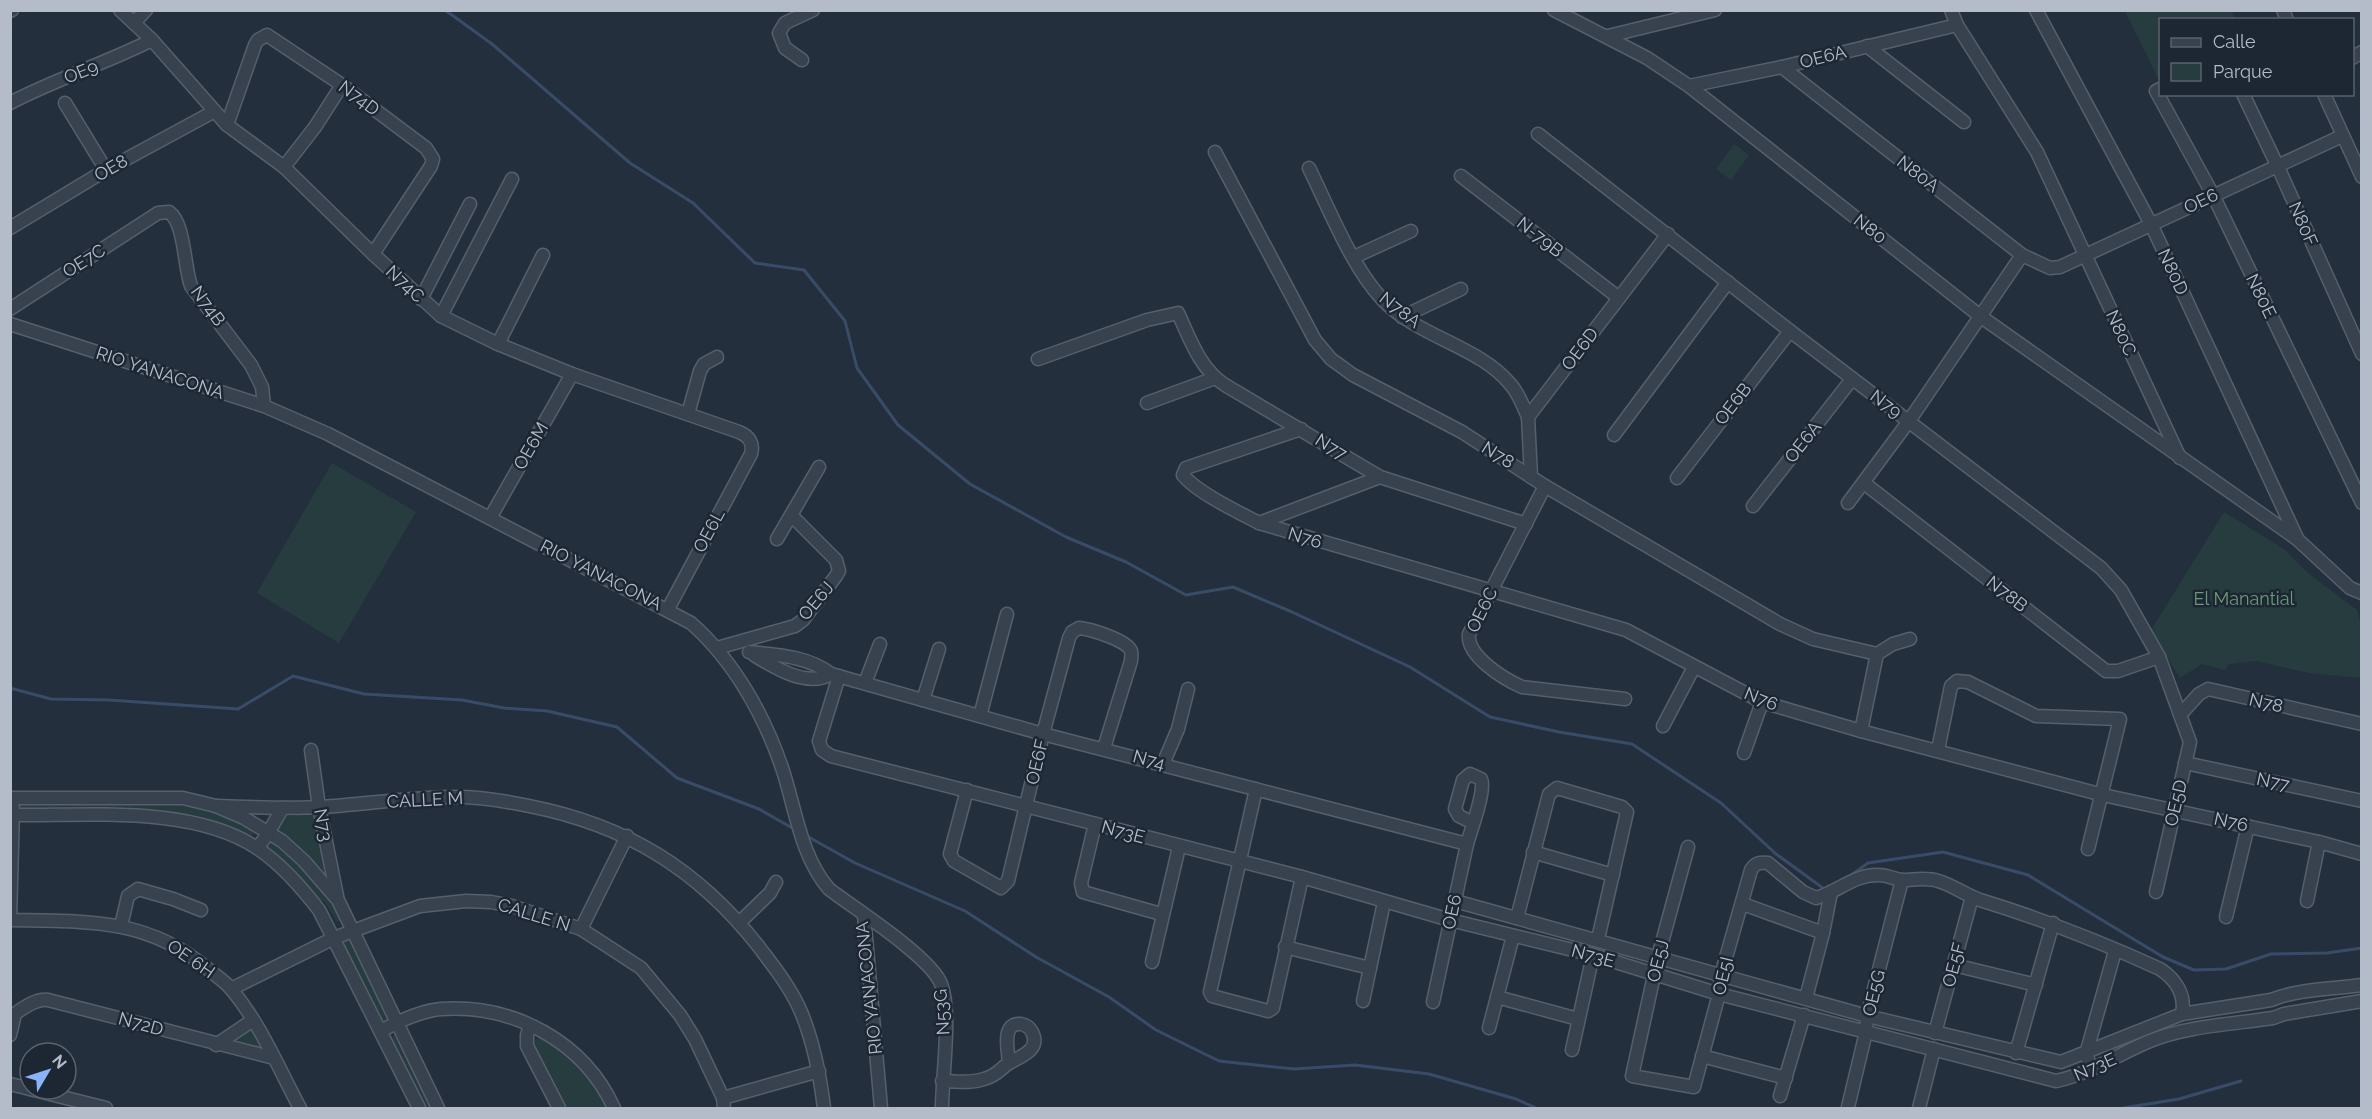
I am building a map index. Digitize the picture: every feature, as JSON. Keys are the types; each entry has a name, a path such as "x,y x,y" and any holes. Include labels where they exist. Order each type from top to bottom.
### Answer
{"street":[{"name":"N74C","path":"120,10 152,40 213,112 284,167 420,299 441,316 498,344 572,374 745,435 751,441 751,454"},
{"path":"134,23 146,10"},
{"path":"802,60 789,52 779,33 785,23 813,10"},
{"name":"N80","path":"1554,10 1608,36 1689,86 1980,316 2180,459"},
{"path":"1608,36 1715,10"},
{"name":"N80C","path":"1951,10 1957,25 2037,152 2180,459"},
{"name":"N80D","path":"2036,10 2151,224 2297,539"},
{"name":"OE6A","path":"1689,86 1782,67 1957,25"},
{"name":"N74D","path":"227,125 255,45 264,36 270,36 342,85 426,148 433,159 431,166 373,254"},
{"name":"OE9","path":"10,103 35,90 123,55 152,40"},
{"path":"1868,46 1964,122"},
{"name":"N80A","path":"1782,67 2022,255 2050,268 2060,267"},
{"path":"284,167 315,127 342,85"},
{"name":"N80E","path":"2161,96 2213,195 2361,503"},
{"name":"N80F","path":"2244,96 2361,354"},
{"path":"2325,96 2361,177"},
{"path":"65,103 106,170"},
{"name":"OE8","path":"10,228 106,170 213,112"},
{"name":"N79","path":"1539,134 1790,331 2110,576 2121,590 2159,657 2180,716"},
{"name":"OE6","path":"2060,267 2342,136"},
{"name":"N78","path":"1215,152 1315,340 1331,359 1353,375 1462,432 1545,486 1797,633 1877,654"},
{"name":"N78A","path":"1309,168 1369,284 1383,300 1402,316 1491,366 1512,386 1528,417"},
{"name":"N-79B","path":"1461,176 1619,298"},
{"path":"441,316 512,179"},
{"path":"420,299 470,204"},
{"name":"N74B","path":"158,213 169,212 177,220 191,286 252,365 262,387 264,406"},
{"name":"OE7C","path":"10,309 158,213"},
{"path":"1354,257 1411,231"},
{"name":"OE6D","path":"1528,417 1668,234"},
{"path":"498,344 543,255"},
{"path":"1848,503 1909,421 2022,255"},
{"path":"1614,435 1728,282"},
{"path":"1402,316 1461,289"},
{"name":"N77","path":"1038,359 1148,320 1178,313 1203,363 1215,378 1380,477 1526,524"},
{"name":"RIO YANACONA","path":"10,324 264,406 328,434 691,623 717,648 754,704 778,755 807,850 823,882 864,915 881,1108"},
{"name":"OE6B","path":"1677,478 1790,331"},
{"path":"688,414 700,371 704,364 717,357"},
{"name":"OE6M","path":"490,518 572,374"},
{"path":"1147,403 1215,378"},
{"name":"OE6A","path":"1753,506 1852,378"},
{"path":"1528,417 1531,477"},
{"name":"N76","path":"1301,429 1186,468 1183,472 1186,478 1218,500 1259,523 1626,630 1762,702 1861,731 2103,795 2319,842 2361,854"},
{"name":"OE6L","path":"668,609 751,454"},
{"path":"2180,459 2297,539 2350,588 2361,593"},
{"path":"777,539 819,467"},
{"path":"1259,523 1380,477"},
{"name":"N78B","path":"1864,483 2106,671 2118,670 2159,657"},
{"name":"OE6C","path":"1545,486 1468,634 1470,646 1493,670 1522,687 1625,699"},
{"name":"OE6J","path":"717,648 795,626 803,620 839,571 836,560 791,515"},
{"path":"980,716 1007,614"},
{"name":"OE6F","path":"967,790 951,854 958,864 998,887 1004,886 1008,881 1043,734 1069,638 1072,632 1079,628 1114,638 1131,651 1128,669 1104,748"},
{"path":"1861,731 1877,654 1893,644 1910,639"},
{"path":"736,643 771,666 801,677 820,679 835,675"},
{"path":"865,683 880,644"},
{"path":"923,700 939,649"},
{"path":"1663,726 1694,667"},
{"name":"N74","path":"835,675 1043,734 1467,843"},
{"name":"N73E","path":"835,675 819,741 822,750 831,756 1302,877 1450,920 1593,955 1719,994 2056,1081 2077,1077 2151,1041 2200,1029 2361,1001"},
{"path":"1938,750 1951,686 1957,681 1968,682 2036,716 2120,719 2088,849"},
{"path":"1163,764 1178,729 1188,689"},
{"name":"N78","path":"2180,716 2199,694 2208,689 2361,724"},
{"path":"1744,753 1762,702"},
{"name":"OE5D","path":"2156,892 2190,742 2180,716"},
{"name":"N73","path":"311,750 319,807 338,900"},
{"name":"N77","path":"2185,763 2361,801"},
{"path":"1517,918 1549,794 1557,788 1622,807 1628,816 1598,939"},
{"path":"1256,789 1210,992 1214,997 1268,1011 1273,1008 1302,877"},
{"name":"CALLE M","path":"216,806 319,807 457,797 502,801 558,812 627,836 670,861 718,900 740,922 776,968 800,1010 819,1071 824,1108"},
{"path":"10,920 12,798 183,798 216,806 244,818 270,833 304,861 338,900 438,1108"},
{"path":"257,848 270,833 283,808"},
{"path":"12,815 182,819 210,827 257,848 280,866 302,888 319,910 419,1108"},
{"name":"OE6","path":"1433,1002 1473,823"},
{"path":"1095,825 1081,883 1083,892 1161,914"},
{"path":"2226,917 2248,826"},
{"path":"581,929 627,836"},
{"path":"2307,901 2319,842"},
{"path":"1152,962 1161,914 1179,847"},
{"name":"OE5J","path":"1688,847 1658,957 1632,1076 1694,1087"},
{"path":"1533,852 1613,875"},
{"name":"OE5I","path":"1694,1087 1719,994 1721,975 1754,865 1762,862 1768,863 1812,898 1831,892"},
{"path":"1806,998 1831,892 1845,882 1880,875 1902,880 1937,880 1972,897 2053,923 2160,969 2173,978 2180,989 2182,1014"},
{"name":"OE5G","path":"1848,1107 1866,1032 1867,1016 1902,880"},
{"path":"740,922 771,893 776,882"},
{"path":"121,926 128,896 138,889 173,898 201,910"},
{"name":"OE5F","path":"1935,1033 1972,897"},
{"name":"CALLE N","path":"231,989 334,938 420,906 466,901 512,906 581,929 641,968 662,991 696,1039 723,1103"},
{"name":"N73E","path":"1455,901 1598,939 1867,1016 2061,1062 2182,1014 2271,1000 2301,992 2361,985"},
{"path":"1363,1000 1384,902"},
{"path":"1743,904 1823,933"},
{"name":"N53G","path":"864,915 921,957 942,984 946,1013 942,1108"},
{"name":"OE 6H","path":"10,920 74,921 121,926 161,938 192,956 231,989 253,1020 300,1108"},
{"path":"2016,1053 2053,923"},
{"path":"1489,1028 1513,936"},
{"path":"1286,947 1370,968"},
{"path":"2093,1069 2086,1054 2115,951"},
{"path":"1572,1050 1593,955"},
{"path":"1954,965 2036,985"},
{"path":"2301,992 2305,1011"},
{"path":"2281,996 2284,1014"},
{"path":"1497,997 1578,1019"},
{"name":"N72D","path":"13,1015 43,999 274,1058"},
{"path":"381,1031 397,1022 440,1009 498,1013 555,1037 573,1051 590,1070 614,1108"},
{"path":"10,1035 13,1015"},
{"path":"1780,1096 1804,1015"},
{"path":"216,1045 253,1020"},
{"path":"530,1026 526,1035 527,1046 559,1108"},
{"path":"1919,1108 1934,1049"},
{"path":"1702,1056 1786,1078"},
{"path":"942,1081 983,1080 1002,1070 1010,1062"},
{"path":"723,1103 819,1071"},
{"path":"78,1101 106,1108"}],"green space":[{"path":"2125,11 2231,11 2234,18 2159,18 2159,80"},
{"path":"1734,144 1749,155 1731,180 1716,169"},
{"path":"332,463 416,512 339,643 257,593"},
{"name":"El Manantial","path":"2224,512 2284,549 2308,573 2357,610 2361,625 2361,678 2309,673 2257,661 2229,664 2225,670 2202,664 2180,678 2150,632"},
{"path":"20,801 191,804 220,812 255,830 250,839 225,827 20,811"},
{"path":"311,815 316,818 327,868 321,873 278,833 277,825 280,819 286,816"},
{"path":"272,839 311,876 342,919 337,922 325,902 317,899 268,849"},
{"path":"346,939 352,942 390,1018 387,1023 382,1021 343,945"},
{"path":"248,1030 254,1031 262,1047 258,1050 236,1044 236,1038"},
{"path":"394,1035 400,1035 435,1108 424,1108 391,1039"},
{"path":"540,1037 556,1045 582,1069 608,1108 565,1108 533,1047 535,1040"}],"waterway":[{"path":"445,10 492,44 630,163 693,203 755,263 804,270 845,321 857,368 898,425 970,484 1066,537 1126,562 1186,595 1233,587 1292,612 1410,667 1490,717 1559,732 1632,744 1721,803 1776,854 1827,891"},
{"path":"10,688 51,699 109,700 238,709 293,676 364,694 462,700 504,708 547,711 617,727 677,778 759,809 794,829"},
{"path":"805,835 855,863 965,911 1036,957 1109,997 1156,1030 1219,1061 1294,1069 1355,1065 1429,1074 1516,1099 1536,1108"},
{"path":"1850,876 1868,863 1943,852 2028,875 2163,957 2194,970 2226,969 2271,954 2327,953 2362,948"},
{"path":"2123,1108 2179,1099 2241,1081"}]}
